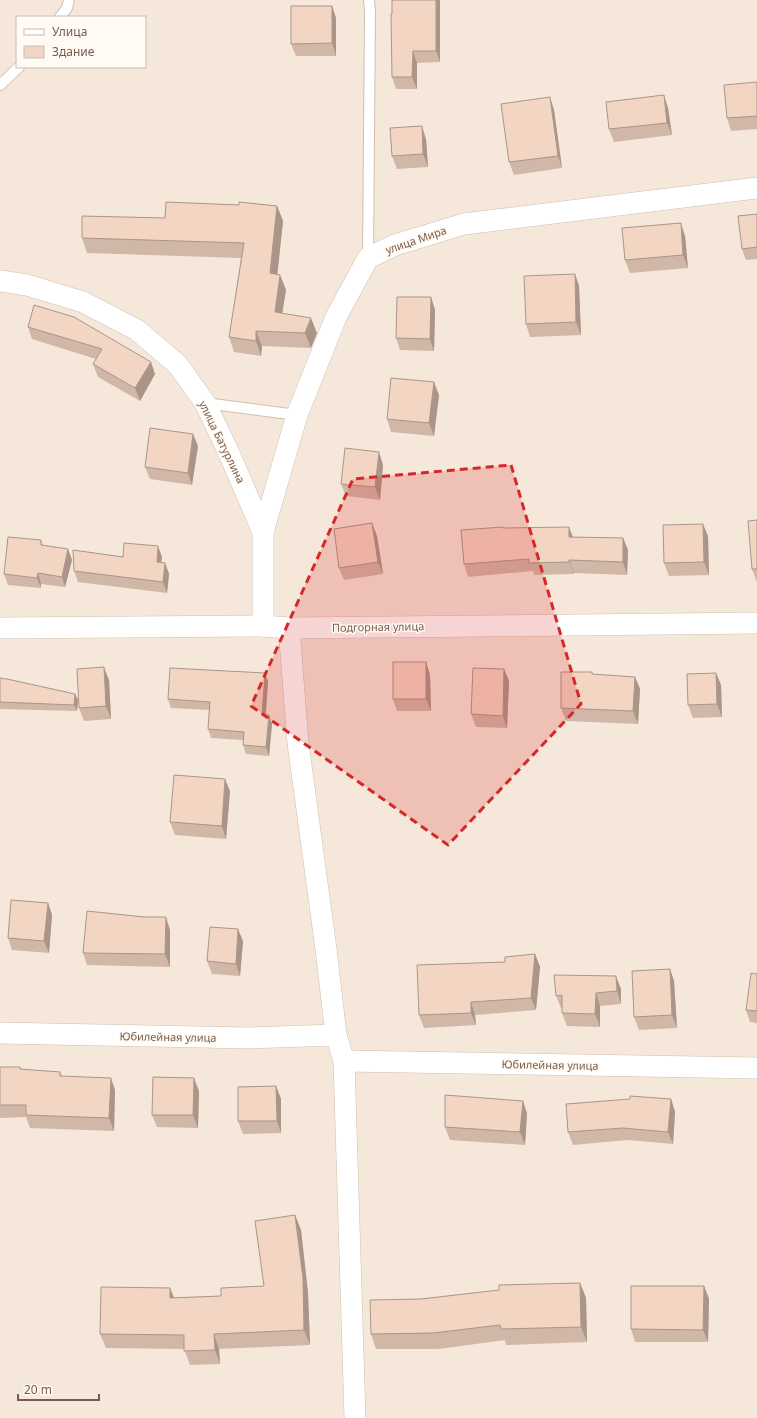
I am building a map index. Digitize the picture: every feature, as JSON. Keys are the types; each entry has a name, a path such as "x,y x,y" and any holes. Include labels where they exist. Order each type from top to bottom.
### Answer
{"street":[{"name":"улица Мира","path":"368,258 395,246 464,224 757,188"},
{"path":"263,532 297,415 336,318 368,258"},
{"name":"улица Батурлина","path":"0,280 27,285 83,302 138,330 178,365 205,403 228,451 263,532 263,626"},
{"name":"Подгорная улица","path":"0,628 263,626 289,628 757,623"},
{"path":"289,628 298,743 336,1035 344,1061 355,1418"},
{"name":"Юбилейная улица","path":"0,1033 249,1038 336,1035"},
{"name":"Юбилейная улица","path":"344,1061 757,1068"}],"lane":[{"path":"61,16 68,8 69,0"},
{"path":"368,258 369,0"},
{"path":"0,85 17,68"},
{"path":"205,403 297,415"}],"highlighted area":[{"path":"511,465 581,704 448,845 251,706 353,479"}],"shaded area":[{"path":"0,0 757,0 757,1418 0,1418"}],"building":[{"path":"392,0 436,0 436,51 413,51 412,77 392,77"},
{"path":"291,6 332,6 332,43 291,44"},
{"path":"757,82 757,116 727,118 724,85"},
{"path":"664,95 667,123 609,129 606,102"},
{"path":"550,97 558,156 509,162 501,104"},
{"path":"422,126 423,154 392,156 390,128"},
{"path":"166,202 239,205 239,202 277,206 270,273 280,275 275,312 311,318 305,333 256,331 256,341 229,337 244,243 82,238 82,216 165,218"},
{"path":"757,214 757,247 742,249 738,216"},
{"path":"681,223 683,255 625,260 622,228"},
{"path":"575,274 576,322 526,324 524,276"},
{"path":"397,297 431,297 430,339 396,338"},
{"path":"34,305 74,317 151,362 135,388 93,364 102,349 28,327"},
{"path":"391,378 434,382 429,423 387,419"},
{"path":"150,428 193,434 188,473 145,467"},
{"path":"345,448 379,452 375,487 341,484"},
{"path":"757,520 757,569 752,569 748,521"},
{"path":"372,523 378,562 339,568 334,529"},
{"path":"703,524 704,562 664,563 663,525"},
{"path":"503,527 569,527 569,537 623,538 623,562 569,560 569,562 529,563 529,559 464,564 461,530"},
{"path":"8,537 41,540 41,545 68,549 62,577 38,573 37,578 4,574"},
{"path":"124,543 158,546 157,562 165,563 163,582 74,571 73,550 123,557"},
{"path":"393,662 426,662 426,699 393,699"},
{"path":"104,667 106,706 79,708 77,669"},
{"path":"170,668 265,673 262,715 269,715 266,747 243,745 244,732 208,729 210,702 168,699"},
{"path":"473,668 504,669 503,716 471,714"},
{"path":"561,672 592,672 592,674 635,677 633,711 561,708"},
{"path":"716,673 717,704 688,705 687,674"},
{"path":"0,678 75,694 74,705 0,702"},
{"path":"174,775 225,779 222,826 170,822"},
{"path":"11,900 48,903 44,941 8,938"},
{"path":"87,911 144,917 166,917 165,954 83,953"},
{"path":"210,927 238,929 236,964 207,961"},
{"path":"535,954 531,998 471,1002 471,1013 419,1015 417,965 505,962 505,957"},
{"path":"670,969 672,1015 634,1017 632,971"},
{"path":"751,973 757,974 757,1011 746,1010"},
{"path":"554,975 616,976 617,991 596,993 595,1014 562,1013 562,995 556,996"},
{"path":"0,1067 20,1067 20,1069 60,1072 60,1076 111,1078 109,1118 26,1115 26,1105 0,1105"},
{"path":"153,1077 194,1078 193,1115 152,1115"},
{"path":"276,1086 277,1121 238,1121 238,1087"},
{"path":"445,1095 523,1101 520,1132 445,1127"},
{"path":"630,1096 671,1099 668,1132 623,1128 568,1132 566,1104 630,1099"},
{"path":"295,1215 303,1278 304,1330 214,1334 215,1350 184,1351 184,1335 100,1334 101,1287 170,1288 170,1298 221,1296 221,1288 264,1286 255,1221"},
{"path":"580,1283 581,1327 501,1329 500,1325 433,1333 371,1334 370,1300 421,1299 499,1290 499,1285"},
{"path":"631,1286 704,1286 703,1330 631,1329"}]}
